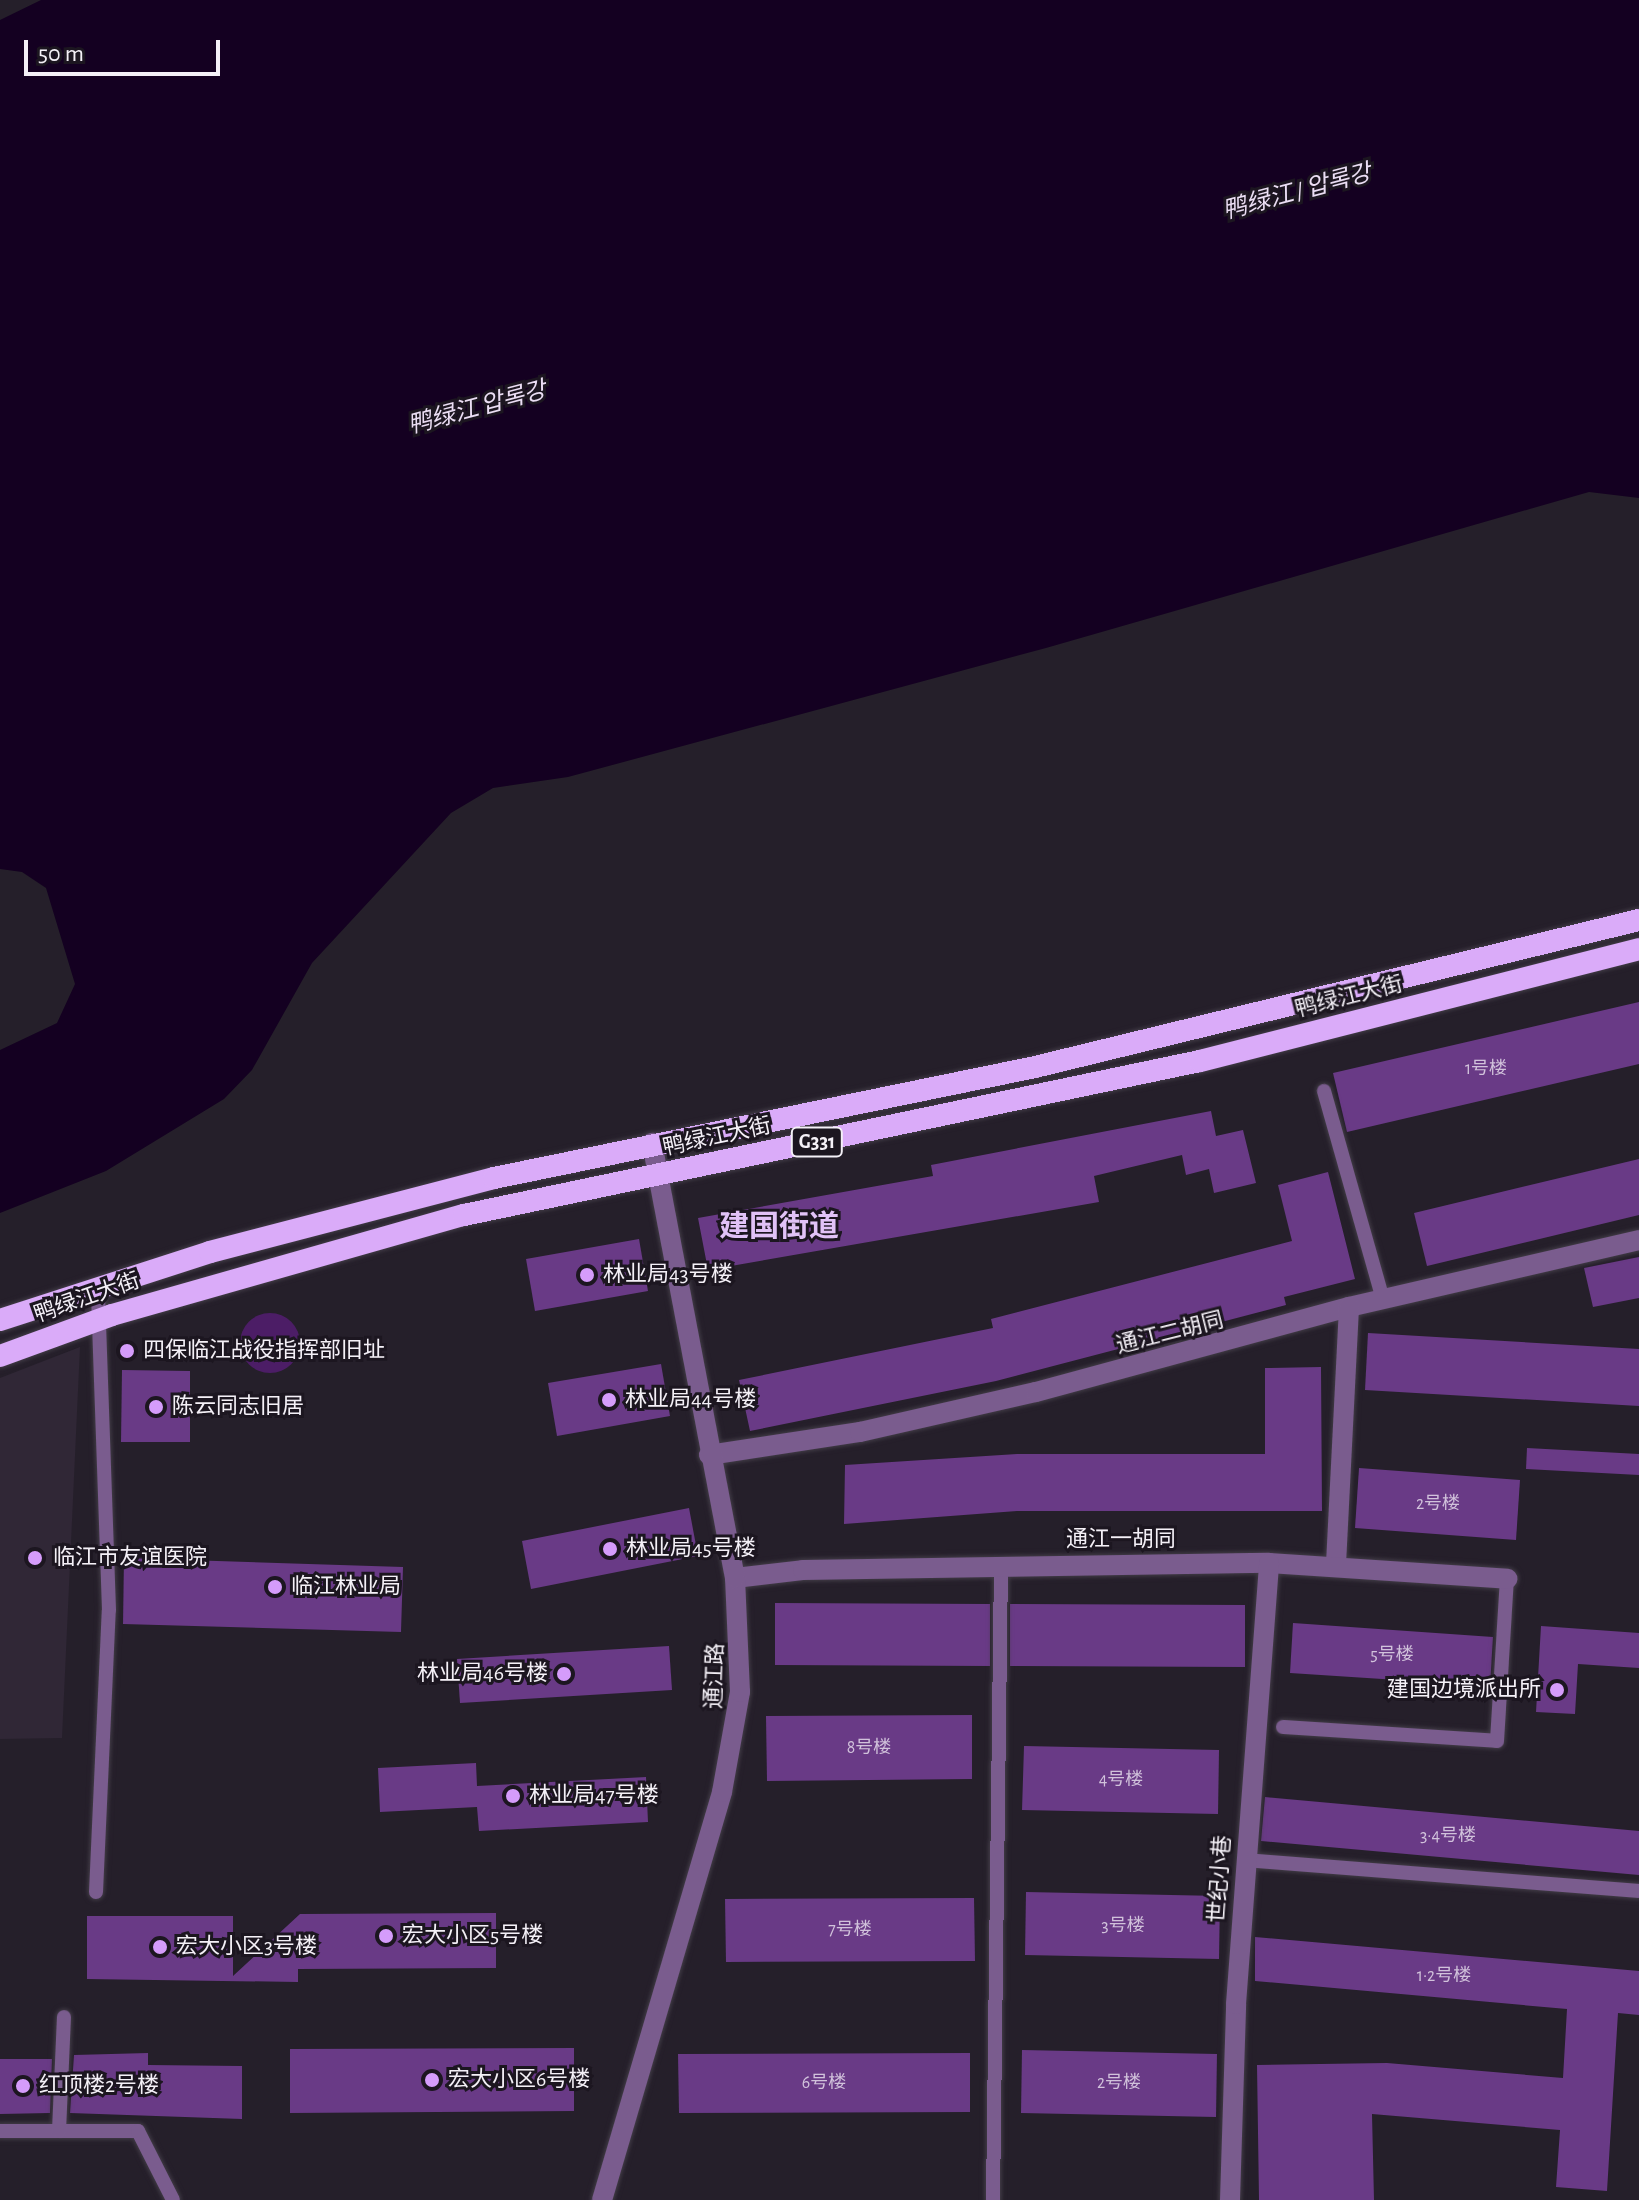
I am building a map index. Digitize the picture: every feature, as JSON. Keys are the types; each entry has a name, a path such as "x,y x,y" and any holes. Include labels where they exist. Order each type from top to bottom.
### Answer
{"highway":[{"name":"鸭绿江大街","path":"0,1320 370,1208 652,1143 1035,1067 1639,920"},
{"name":"鸭绿江大街","path":"0,1356 100,1320 355,1243 658,1175 1200,1061 1639,949"}],"street":[{"name":"通江路","path":"602,2200 735,1734 742,1646 735,1578 709,1455 652,1143"},
{"name":"通江二胡同","path":"709,1455 860,1432 1349,1307 1639,1240"},
{"path":"1336,1564 1349,1307"},
{"name":"通江一胡同","path":"735,1578 1001,1564 1269,1563 1336,1564 1507,1579"},
{"name":"世纪小巷","path":"1230,2200 1245,1860 1269,1563"}],"lane":[{"path":"1324,1091 1383,1299"},
{"path":"96,1892 109,1610 98,1288"},
{"path":"993,2200 1001,1564"},
{"path":"1283,1727 1497,1741 1507,1579"},
{"path":"1245,1860 1639,1891"},
{"path":"59,2131 64,2017"},
{"path":"0,2131 138,2131 173,2200"}],"shaded area":[{"path":"270,1313 281,1315 291,1322 298,1332 298,1354 291,1364 281,1371 270,1373 259,1371 249,1364 242,1354 240,1343 242,1332 249,1322 259,1315"},
{"name":"临江市友谊医院","path":"80,1347 62,1738 0,1739 0,1378"}],"water":[{"path":"41,0 1639,0 1639,498 1589,492 1046,648 568,777 493,788 451,813 312,963 252,1070 224,1099 106,1171 0,1213 0,1050 57,1023 75,984 46,888 22,872 0,869 0,20"}],"building":[{"path":"1639,1002 1639,1064 1347,1132 1333,1073"},
{"path":"1211,1111 1216,1136 1243,1130 1256,1183 1214,1193 1209,1169 1186,1175 1182,1155 1094,1176 1099,1202 708,1270 698,1218 933,1176 931,1165"},
{"path":"1639,1159 1639,1215 1427,1266 1414,1213"},
{"path":"1328,1172 1355,1279 1284,1297 1286,1305 996,1381 750,1431 739,1380 993,1328 991,1319 1292,1241 1278,1185"},
{"name":"林业局43号楼","path":"639,1239 648,1291 535,1311 526,1259"},
{"path":"1639,1257 1639,1298 1593,1307 1584,1268"},
{"path":"1368,1333 1639,1349 1639,1406 1365,1390"},
{"name":"林业局44号楼","path":"661,1364 670,1416 557,1436 548,1383"},
{"path":"1321,1367 1322,1511 1017,1511 844,1524 845,1465 1017,1454 1265,1454 1265,1368"},
{"name":"陈云同志旧居","path":"122,1370 190,1371 190,1442 121,1442"},
{"path":"1527,1448 1639,1454 1639,1475 1526,1469"},
{"path":"1359,1468 1520,1480 1516,1540 1355,1528"},
{"name":"林业局45号楼","path":"689,1508 698,1556 531,1589 522,1541"},
{"path":"124,1558 403,1567 401,1632 123,1624"},
{"path":"775,1603 990,1604 990,1666 775,1665"},
{"path":"1010,1604 1245,1605 1245,1667 1010,1666"},
{"path":"1293,1623 1493,1637 1490,1686 1290,1673"},
{"name":"建国边境派出所","path":"1541,1626 1639,1633 1639,1668 1578,1664 1575,1714 1536,1712"},
{"name":"林业局46号楼","path":"669,1646 672,1690 460,1703 457,1659"},
{"path":"972,1715 972,1779 767,1781 766,1716"},
{"path":"1024,1746 1219,1750 1218,1814 1022,1810"},
{"name":"林业局47号楼","path":"476,1763 477,1786 646,1777 648,1822 479,1831 477,1807 380,1812 378,1768"},
{"path":"1265,1797 1639,1831 1639,1875 1261,1841"},
{"path":"1026,1892 1220,1896 1219,1959 1025,1955"},
{"path":"974,1898 975,1961 726,1962 725,1899"},
{"path":"496,1913 496,1968 298,1969 298,1982 87,1979 87,1916 233,1916 233,1976 300,1914"},
{"path":"1255,1937 1639,1971 1639,2015 1618,2013 1607,2191 1556,2187 1560,2130 1372,2114 1374,2200 1259,2200 1257,2065 1387,2063 1563,2078 1567,2009 1255,1981"},
{"name":"宏大小区6号楼","path":"574,2048 574,2111 290,2113 290,2049"},
{"path":"1022,2050 1217,2054 1216,2117 1021,2113"},
{"path":"148,2053 148,2065 242,2066 242,2119 70,2113 74,2055"},
{"path":"970,2053 970,2112 679,2113 678,2054"},
{"name":"红顶楼2号楼","path":"0,2059 52,2059 50,2113 0,2114"}],"place":[{"name":"林业局43号楼","path":"587,1275"},
{"name":"四保临江战役指挥部旧址","path":"127,1351"},
{"name":"林业局44号楼","path":"609,1400"},
{"name":"陈云同志旧居","path":"156,1407"},
{"name":"林业局45号楼","path":"610,1549"},
{"name":"临江市友谊医院","path":"35,1558"},
{"name":"临江林业局","path":"275,1587"},
{"name":"林业局46号楼","path":"564,1674"},
{"name":"建国边境派出所","path":"1557,1690"},
{"name":"林业局47号楼","path":"513,1796"},
{"name":"宏大小区5号楼","path":"386,1936"},
{"name":"宏大小区3号楼","path":"160,1947"},
{"name":"宏大小区6号楼","path":"432,2080"},
{"name":"红顶楼2号楼","path":"23,2086"}],"district":[{"name":"建国街道","path":"779,1227"}],"water label":[{"name":"鸭绿江 / 압록강","path":"1297,193"},
{"name":"鸭绿江 압록강","path":"477,409"}]}
